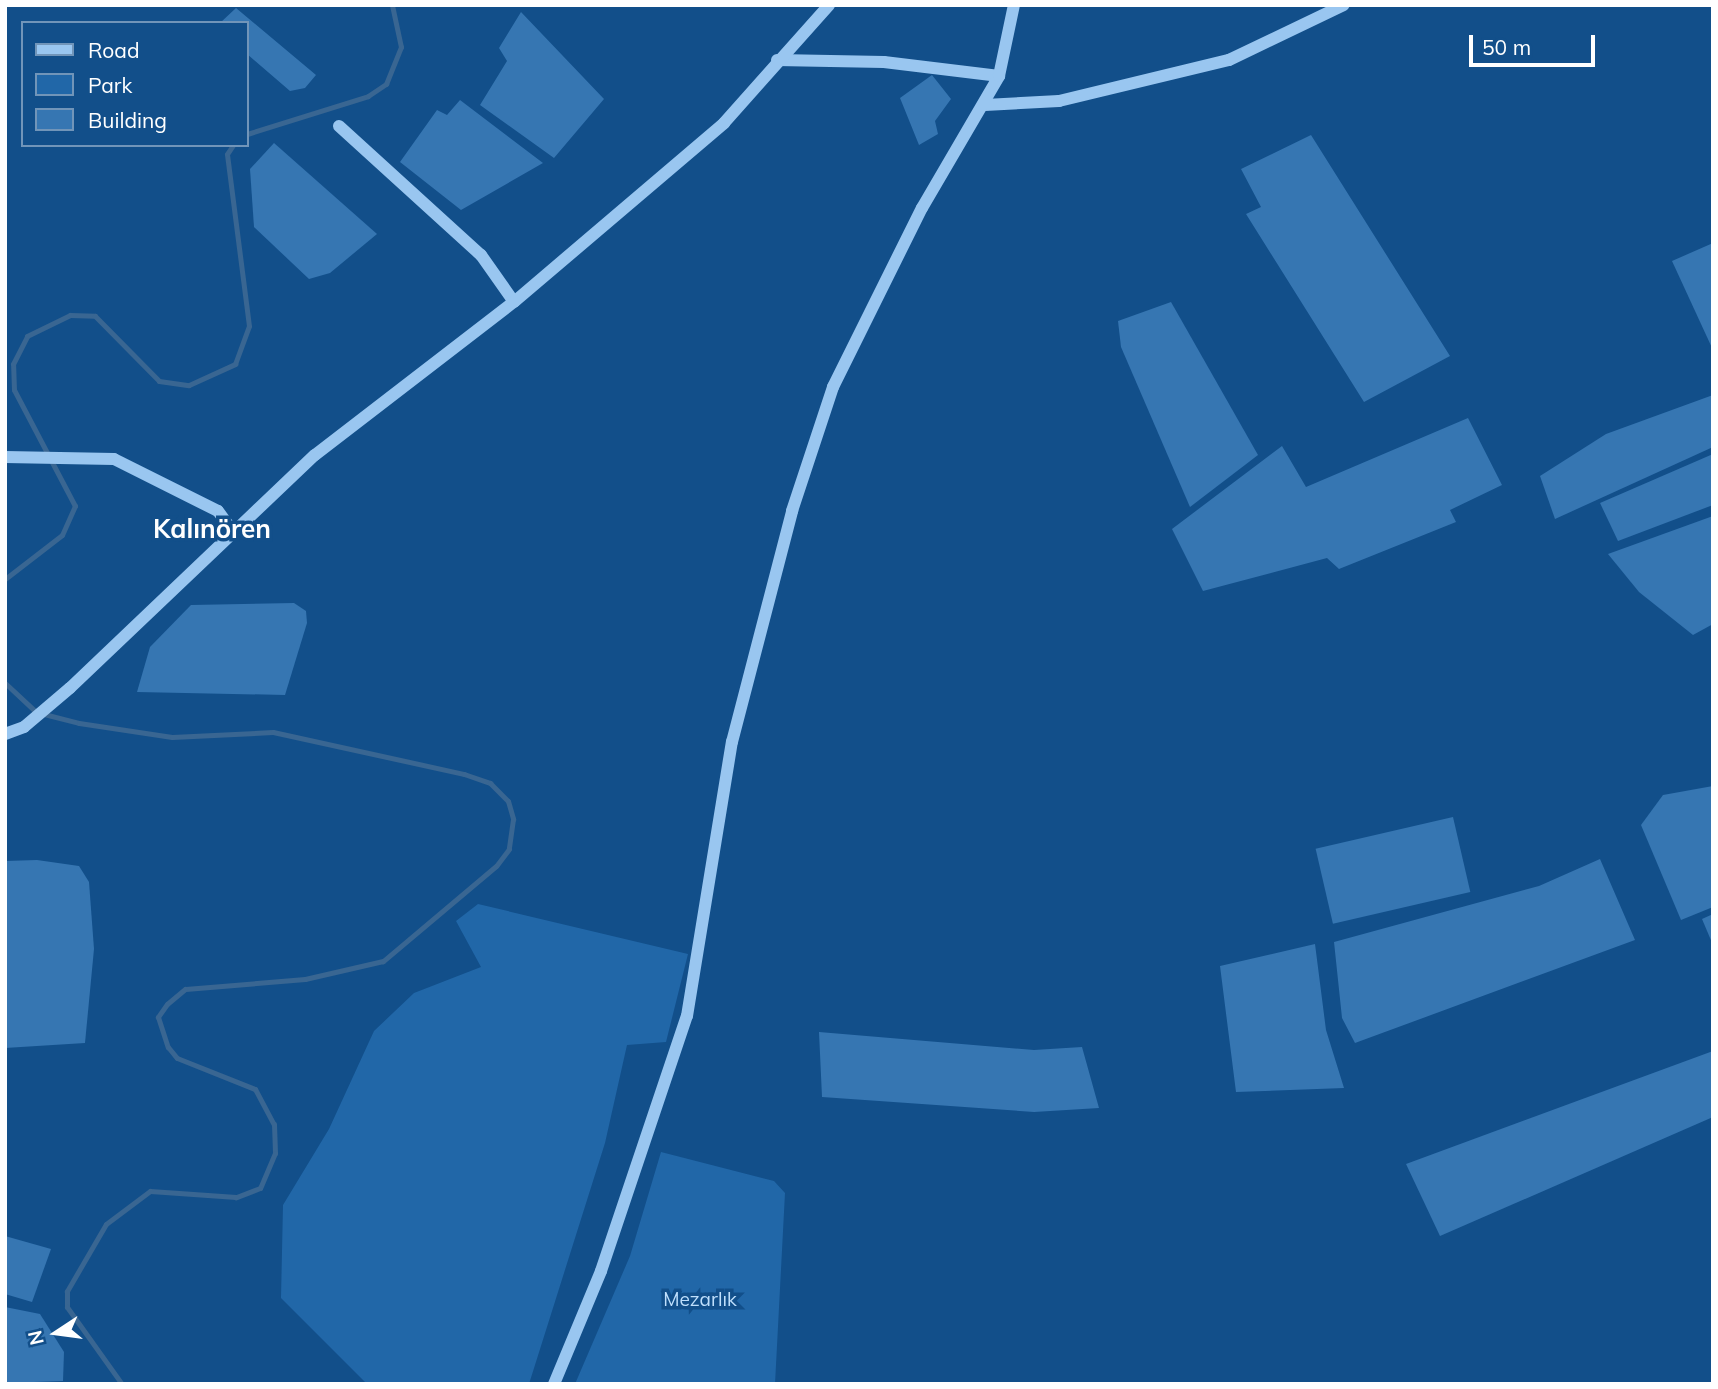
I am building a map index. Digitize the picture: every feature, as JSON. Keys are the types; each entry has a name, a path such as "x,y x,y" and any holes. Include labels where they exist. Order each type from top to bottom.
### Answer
{"street":[{"path":"5,734 70,688 231,529 315,455 514,302 724,123 776,60 829,5"},
{"path":"554,1384 601,1271 687,1016 732,742 792,511 829,399 922,208 985,105 999,76 1014,5"},
{"path":"985,105 1059,102 1229,60 1344,5"},
{"path":"776,60 921,65 999,76"},
{"path":"339,126 481,255 514,302"},
{"path":"5,457 114,459 218,511 231,529"}],"green space":[{"path":"478,904 688,954 666,1042 627,1045 605,1143 529,1384 367,1384 281,1298 283,1205 329,1129 374,1031 414,993 481,967 456,921"},
{"name":"Mezarlık","path":"661,1152 774,1181 785,1193 775,1384 575,1384 630,1256"}],"building":[{"path":"236,8 316,75 305,88 290,91 248,55 248,21 222,21"},
{"path":"521,12 604,99 554,158 480,105 507,61 499,48"},
{"path":"932,75 951,99 935,121 938,134 919,145 900,98"},
{"path":"460,100 543,163 461,210 400,162 437,110 447,115"},
{"path":"1311,135 1450,356 1364,402 1246,214 1261,207 1241,169"},
{"path":"274,143 377,234 330,273 309,279 254,227 250,169"},
{"path":"1713,243 1713,350 1672,261"},
{"path":"1171,302 1258,455 1190,507 1121,347 1118,321"},
{"path":"1713,395 1713,447 1555,519 1540,476 1606,434"},
{"path":"1468,418 1502,485 1450,510 1456,522 1339,569 1327,558 1203,591 1172,529 1282,446 1306,487"},
{"path":"1713,454 1713,505 1618,541 1600,503"},
{"path":"1713,516 1713,624 1693,635 1639,592 1608,554"},
{"path":"294,603 306,611 307,623 285,695 137,692 150,647 191,605"},
{"path":"1713,786 1713,907 1681,920 1641,825 1663,795"},
{"path":"1453,817 1470,892 1333,924 1316,849"},
{"path":"1600,859 1635,940 1355,1043 1342,1018 1334,942 1539,886"},
{"path":"37,860 79,866 89,882 94,949 85,1043 5,1048 5,861"},
{"path":"1713,914 1713,945 1702,919"},
{"path":"1315,944 1326,1030 1344,1088 1236,1092 1220,966"},
{"path":"819,1032 1034,1050 1082,1047 1099,1108 1034,1112 822,1097"},
{"path":"1713,1051 1713,1117 1440,1236 1406,1164"},
{"path":"5,1236 51,1249 32,1302 5,1294"},
{"path":"5,1307 40,1314 64,1352 63,1381 5,1383"}],"waterway":[{"path":"248,134 368,96 386,84 401,47 392,5"},
{"path":"5,579 62,535 75,506 14,390 13,364 27,336 70,315 95,316 159,381 189,385 235,364 249,326 227,154 232,147"},
{"path":"5,683 36,712 79,723 172,737 273,732 464,774 490,783 508,801 513,819 509,849 496,866 383,961 305,979 185,989 167,1004 158,1017 168,1047 177,1058 255,1089 274,1124 275,1153 260,1188 236,1197 150,1191 106,1224 67,1291 67,1307 122,1384"}],"district":[{"name":"Kalınören","path":"212,529"}]}
